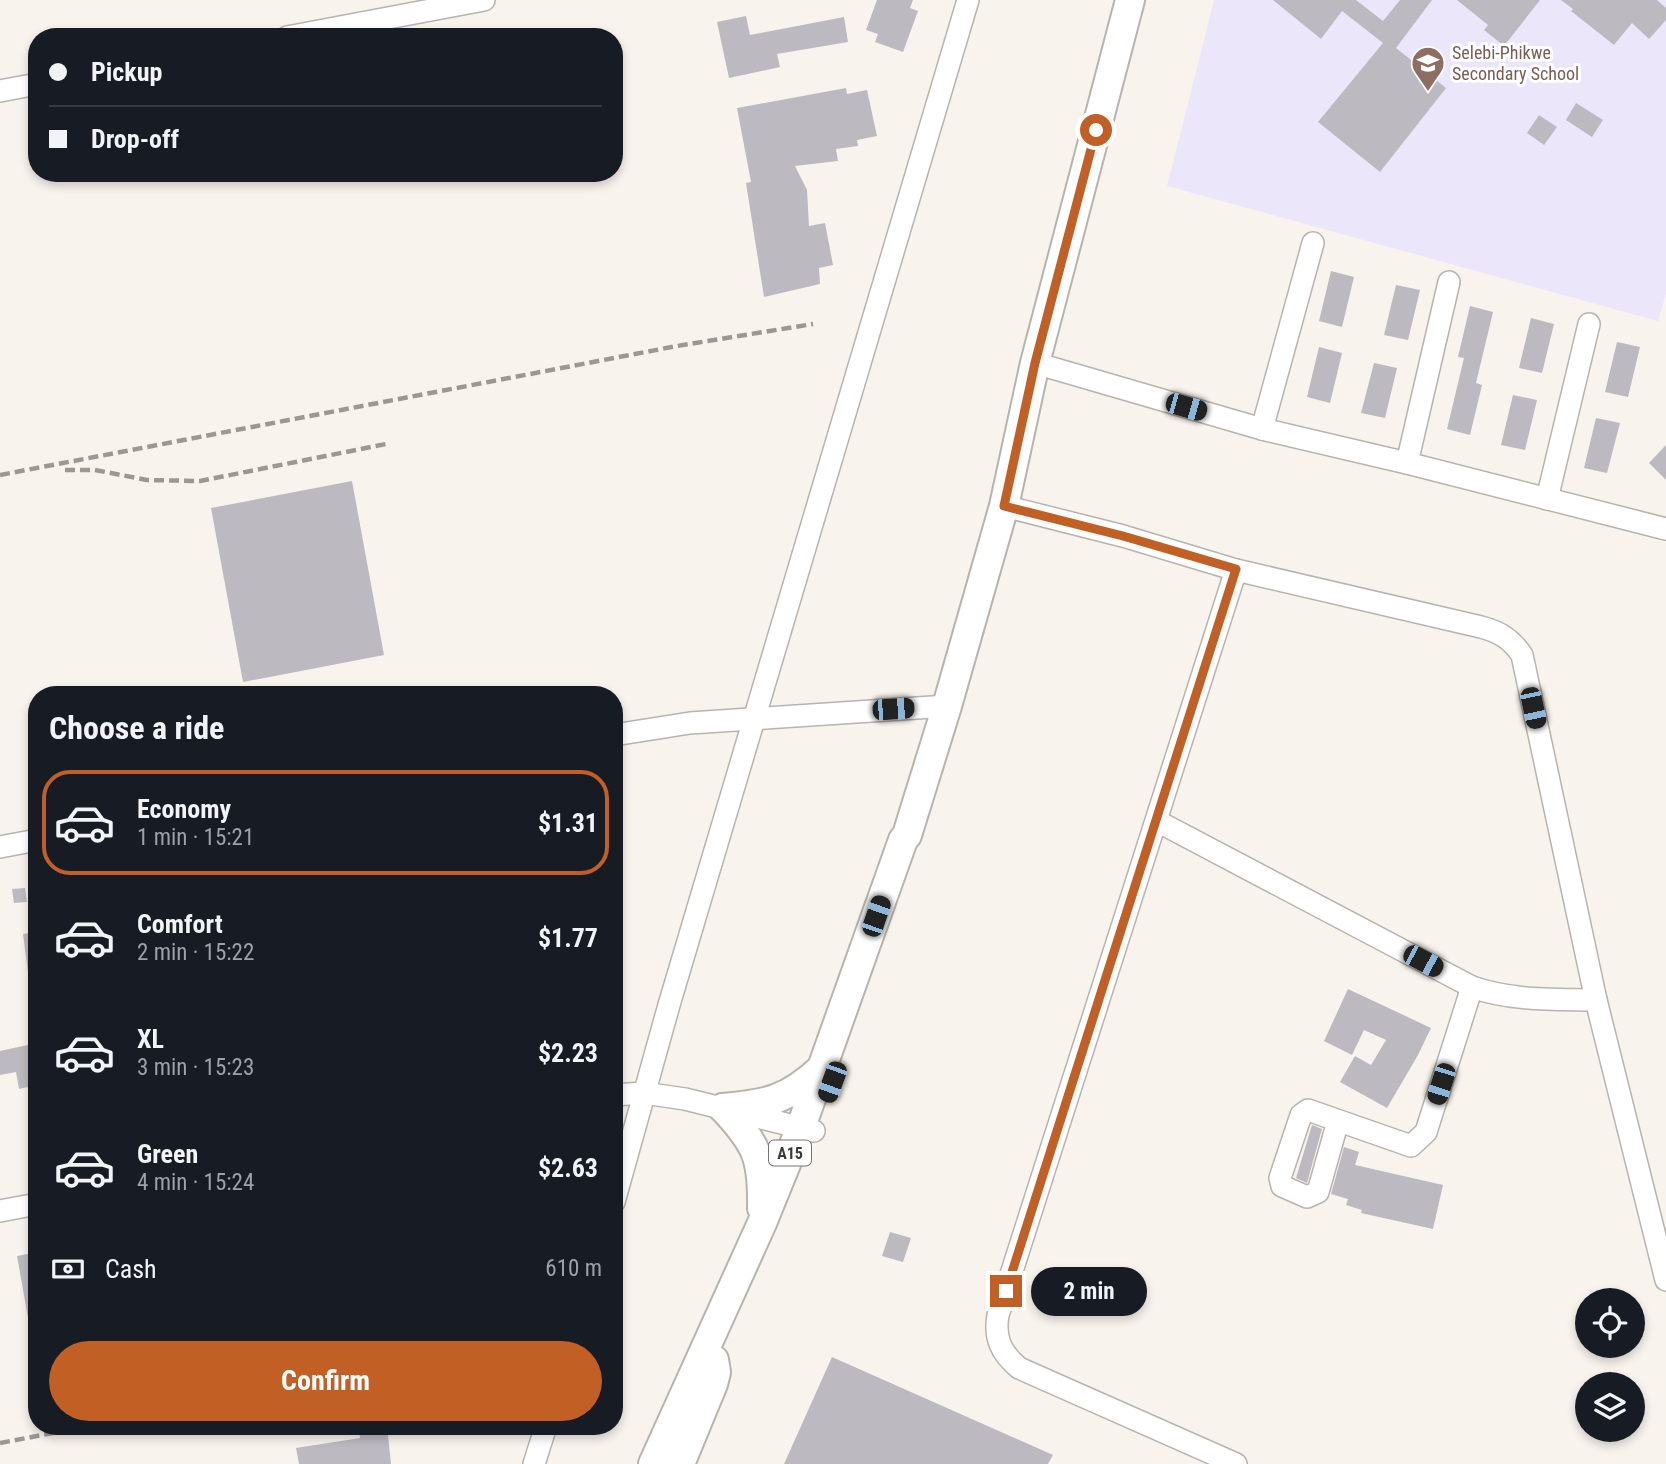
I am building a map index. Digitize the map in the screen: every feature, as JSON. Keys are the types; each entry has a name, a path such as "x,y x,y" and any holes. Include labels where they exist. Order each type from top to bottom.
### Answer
{"main road":[{"name":"A15","path":"668,1464 770,1240 807,1129 822,1069 907,835 1004,506 1035,363 1130,0"},
{"name":"A15","path":"653,1464 807,1129 876,960 900,875 908,842 907,835"},
{"path":"723,1108 780,1098 794,1091 822,1069"},
{"path":"723,1108 749,1138 757,1154 762,1172 762,1223"},
{"path":"680,1464 713,1384 716,1372 714,1360"}],"street":[{"path":"335,28 484,0"},
{"path":"623,1162 968,0"},
{"path":"0,91 28,86"},
{"path":"1262,429 1313,243"},
{"path":"1407,463 1449,282"},
{"path":"1547,499 1589,324"},
{"path":"1035,363 1262,429 1666,529"},
{"path":"1004,506 1123,536 1236,569 1482,627 1499,632 1514,642 1522,655 1596,1000 1666,1280"},
{"path":"1228,1463 1018,1367 1006,1357 995,1330 1236,569"},
{"path":"623,734 690,723 756,717 947,706"},
{"path":"1157,821 1472,987 1496,996 1596,1000"},
{"path":"0,847 28,842"},
{"path":"1338,1121 1411,1146 1426,1132 1472,987"},
{"path":"623,1094 644,1093 685,1099 807,1129"},
{"path":"0,1211 28,1206"},
{"path":"534,1464 543,1435"}],"shaded area":[{"name":"Selebi-Phikwe Secondary School","path":"1214,0 1666,0 1666,294 1658,321 1167,186"}],"building":[{"path":"877,0 913,0 910,8 918,11 903,52 875,42 878,34 866,30"},
{"path":"1273,0 1356,0 1383,21 1400,0 1432,0 1396,48 1446,88 1380,172 1318,122 1383,43 1342,11 1321,39"},
{"path":"1457,0 1540,0 1504,46 1484,30 1488,25"},
{"path":"1561,0 1657,0 1666,8 1666,20 1649,39 1632,23 1614,45"},
{"path":"746,16 750,35 844,17 848,42 777,54 780,67 729,78 717,22"},
{"path":"846,88 847,94 867,90 877,136 857,140 858,146 836,149 838,161 795,166 807,190 809,226 825,223 833,265 819,268 820,284 764,297 746,183 751,182 737,108"},
{"path":"1576,103 1603,120 1592,137 1566,120"},
{"path":"1539,115 1557,127 1544,145 1527,133"},
{"path":"1331,271 1354,277 1342,327 1319,321"},
{"path":"1396,285 1420,290 1408,340 1384,335"},
{"path":"1470,306 1493,312 1476,383 1482,385 1470,435 1447,429 1464,358 1458,357"},
{"path":"1531,318 1554,324 1542,373 1519,368"},
{"path":"1617,342 1640,347 1628,397 1605,392"},
{"path":"1319,347 1342,353 1330,403 1307,397"},
{"path":"1374,363 1397,368 1385,418 1361,413"},
{"path":"1513,395 1537,400 1525,450 1501,445"},
{"path":"1596,418 1620,423 1607,473 1584,468"},
{"path":"1666,445 1666,480 1649,463"},
{"path":"352,481 384,655 243,682 211,508"},
{"path":"25,888 27,902 14,903 12,889"},
{"path":"28,933 28,972 23,934"},
{"path":"1348,989 1431,1028 1387,1108 1340,1082 1355,1056 1371,1065 1386,1040 1364,1030 1352,1055 1324,1041"},
{"path":"28,1045 28,1087 19,1089 16,1072 0,1075 0,1051"},
{"path":"1312,1125 1322,1129 1307,1183 1296,1178"},
{"path":"1344,1147 1359,1152 1355,1165 1443,1185 1433,1229 1361,1213 1362,1210 1346,1205 1348,1199 1331,1194"},
{"path":"890,1232 911,1238 903,1262 882,1256"},
{"path":"28,1254 28,1318 17,1256"},
{"path":"832,1357 1053,1455 1048,1464 784,1464"},
{"path":"360,1435 388,1435 391,1464 299,1464 296,1448 360,1438"}],"railway":[{"path":"0,475 677,346 813,324"},
{"path":"65,470 95,470 147,480 200,481 386,444"},
{"path":"0,1443 42,1435"}],"place":[{"name":"Selebi-Phikwe Secondary School","path":"1428,93"}],"route":[{"path":"1006,1291 1236,569 1123,536 1004,506 1035,363 1096,130"}]}
